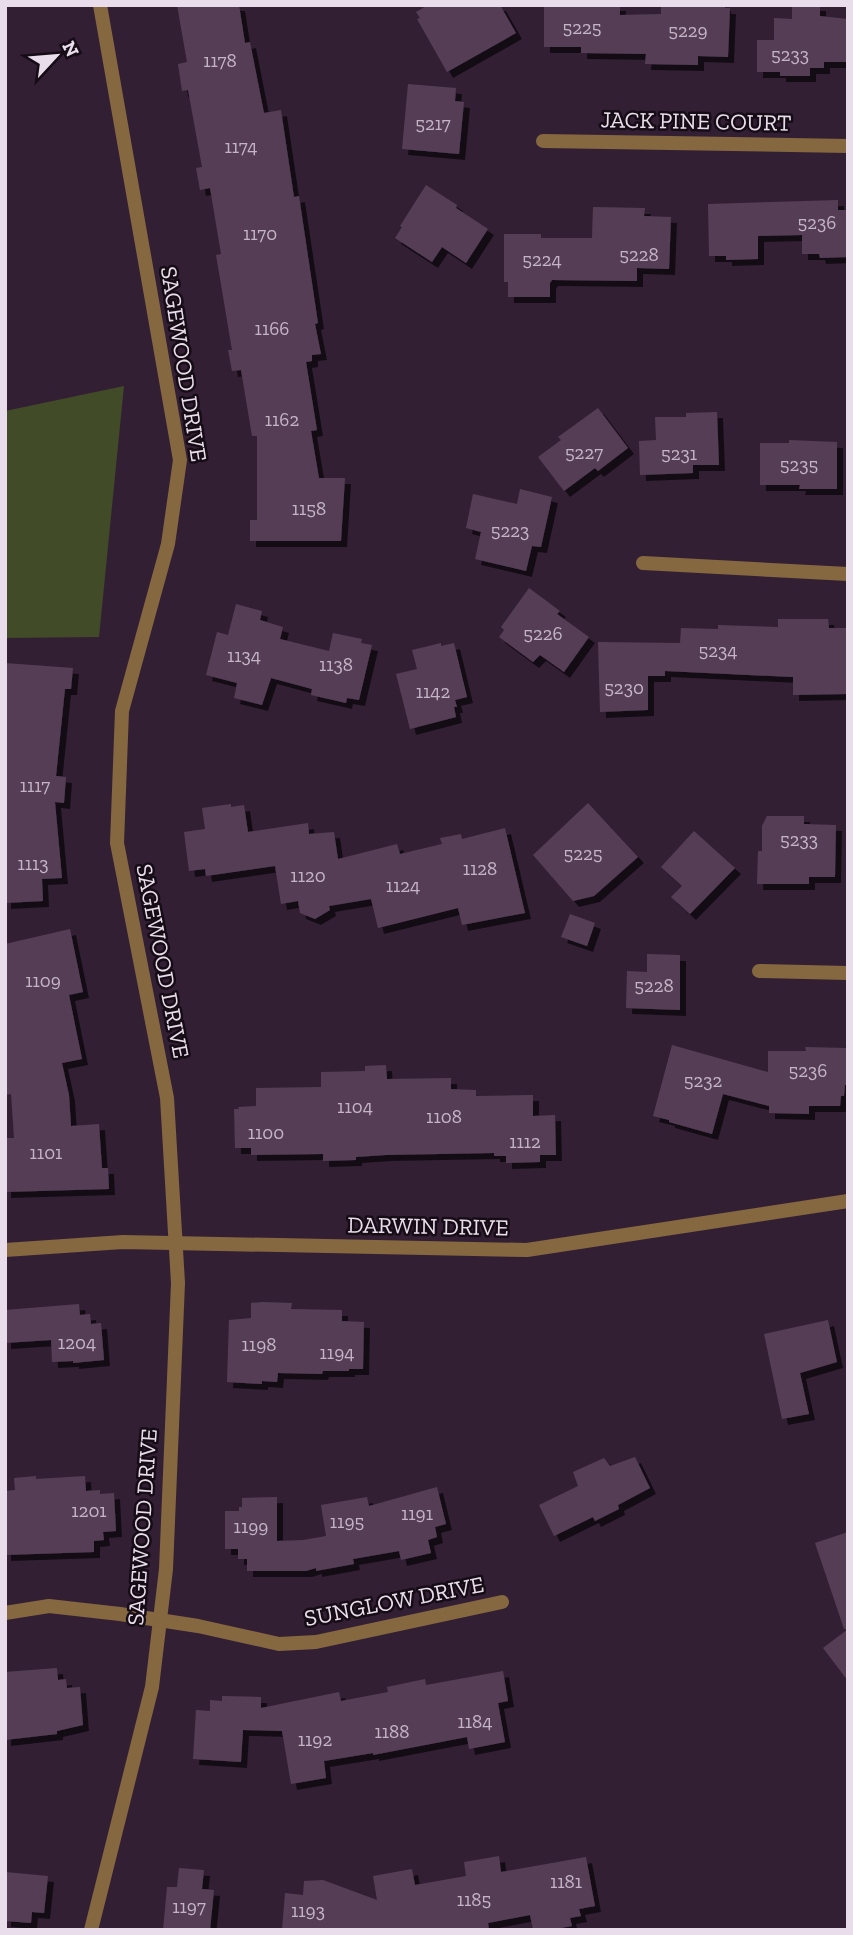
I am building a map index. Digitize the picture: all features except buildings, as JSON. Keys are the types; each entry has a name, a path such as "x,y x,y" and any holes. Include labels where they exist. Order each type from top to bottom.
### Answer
{"street":[{"name":"SAGEWOOD DRIVE","path":"91,1930 152,1687 168,1528 178,1283 167,1098 117,843 122,711 168,544 180,460 100,5"},
{"name":"JACK PINE COURT","path":"543,141 848,146"},
{"path":"643,563 848,574"},
{"path":"759,971 848,973"},
{"name":"DARWIN DRIVE","path":"5,1250 123,1242 527,1250 848,1201"},
{"name":"SUNGLOW DRIVE","path":"5,1613 49,1606 198,1626 279,1644 316,1642 502,1602"}],"green space":[{"path":"124,386 99,637 5,638 5,411"}]}
